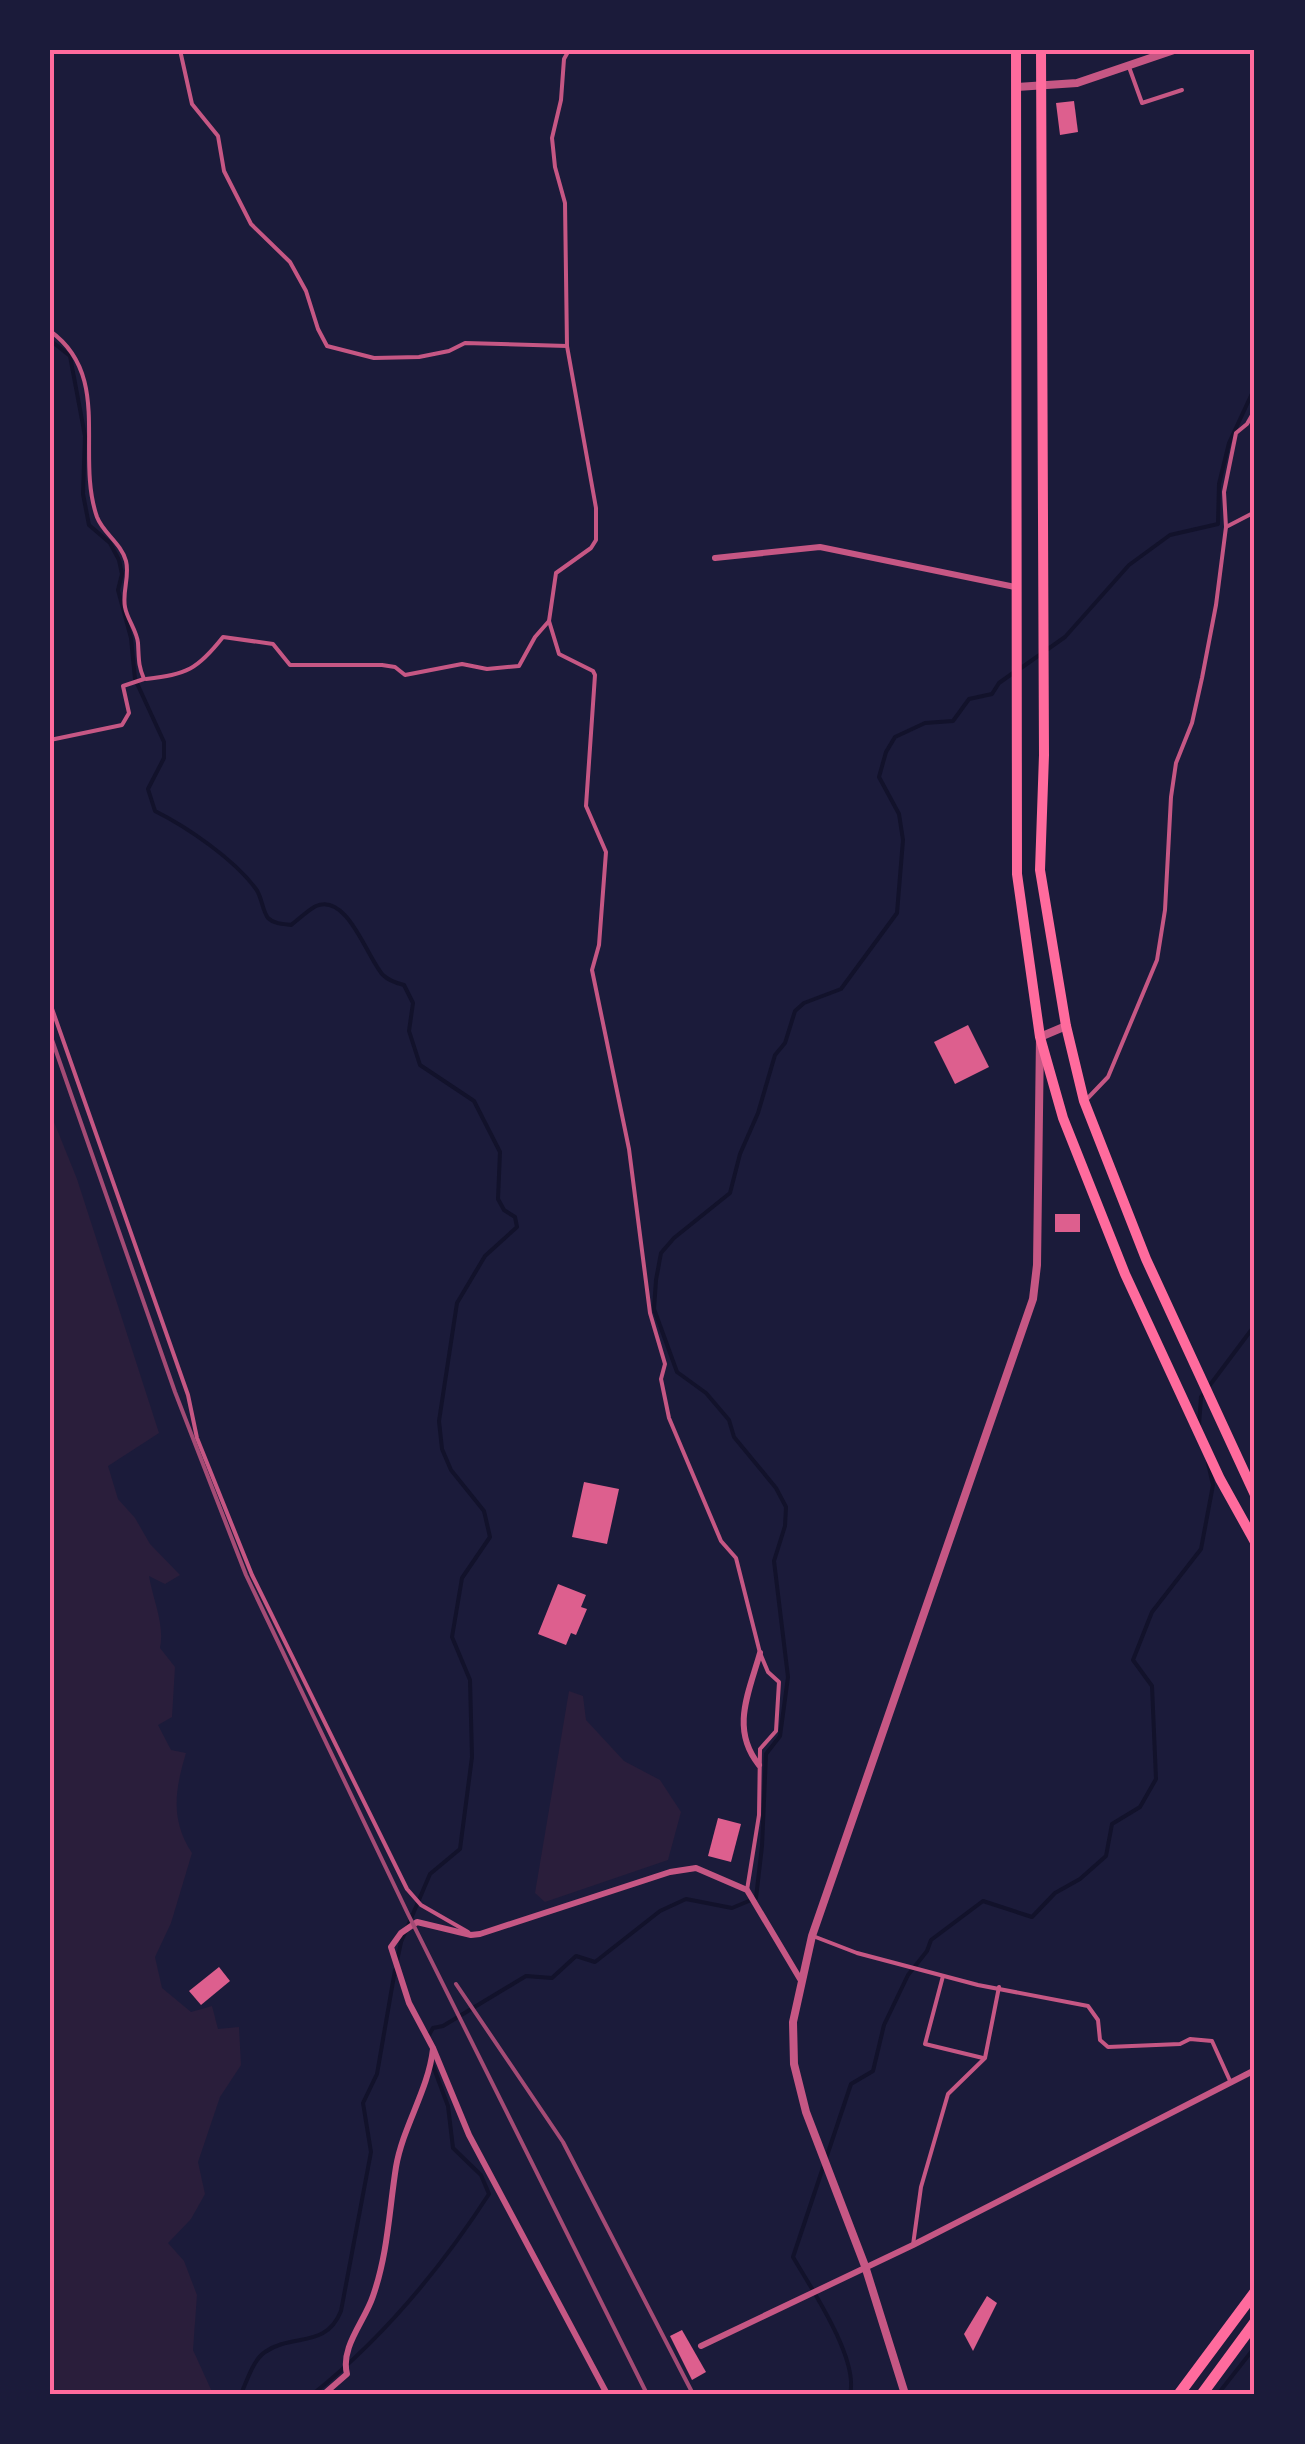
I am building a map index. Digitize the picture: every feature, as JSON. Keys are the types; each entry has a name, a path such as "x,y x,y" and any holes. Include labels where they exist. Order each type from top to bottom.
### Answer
{"highway":[{"path":"1178,2394 1255,2292"},
{"path":"1202,2394 1255,2322"}],"main road":[{"path":"1016,50 1017,874 1040,1037 1063,1118 1125,1274 1220,1479 1255,1542"},
{"path":"1041,50 1044,755 1040,870 1066,1026 1084,1101 1146,1259 1255,1495"}],"street":[{"path":"1017,87 1076,83 1174,50"},
{"path":"715,558 820,547 1015,587"},
{"path":"907,2394 865,2266 806,2112 794,2064 793,2022 812,1936 1033,1300 1037,1265 1040,1037 1066,1026"},
{"path":"758,1765 749,1753 740,1724 760,1653"},
{"path":"608,2394 468,2134 433,2048 409,2003 391,1948 401,1933 417,1922 472,1935 696,1868 747,1890 800,1979"},
{"path":"324,2394 347,2374 346,2351 372,2298 386,2253 396,2166 409,2121 430,2073 433,2048"},
{"path":"701,2346 913,2244 1255,2070"}],"lane":[{"path":"180,50 192,104 218,136 224,171 252,224 290,262 327,346 374,358 419,358 464,343 567,346"},
{"path":"569,50 564,59 552,138 565,203 567,346 596,508 596,540 556,573 549,621 559,654 593,670 595,675 586,806 606,852 599,946 592,970 629,1149 650,1313 666,1364 661,1380 669,1418 721,1541 736,1558 760,1653 768,1672 779,1682 776,1730 760,1748 759,1815 747,1890"},
{"path":"1128,66 1142,104 1182,90"},
{"path":"50,331 68,344 80,362 89,407 98,519 115,539 128,566 124,606 138,642 136,663 144,680"},
{"path":"1084,1101 1108,1077 1157,960 1165,910 1171,797 1176,764 1192,723 1202,678 1226,527 1224,492 1236,432 1247,424 1255,410"},
{"path":"1226,527 1255,512"},
{"path":"50,740 122,725 129,713 123,686 186,674 206,660 224,637 273,644 290,665 382,664 404,675 462,664 487,669 519,666 549,621"},
{"path":"50,1004 188,1395 198,1438 252,1575 408,1889 421,1904 472,1935"},
{"path":"812,1936 856,1953 943,1976 1088,2006 1098,2020 1100,2040 1108,2047 1180,2044 1190,2039 1212,2041 1231,2083"},
{"path":"943,1976 924,2044 985,2058"},
{"path":"913,2244 921,2187 948,2094 985,2058 999,1988"}],"shaded area":[{"path":"50,1112 77,1179 159,1433 108,1466 118,1499 150,1544 180,1575 165,1584 149,1576 160,1621 160,1648 175,1667 172,1717 158,1725 171,1750 186,1753 177,1804 180,1828 192,1853 171,1923 155,1957 162,1988 191,2012 212,2006 218,2029 239,2027 241,2065 220,2097 198,2162 205,2194 191,2219 168,2243 184,2261 197,2295 193,2350 213,2394 50,2394"},
{"path":"569,1691 583,1696 586,1720 624,1761 660,1780 681,1812 668,1860 545,1902 535,1893"}],"building":[{"path":"1074,101 1078,132 1060,135 1056,103"},
{"path":"968,1025 989,1067 955,1084 934,1042"},
{"path":"1055,1214 1080,1214 1080,1232 1055,1232"},
{"path":"584,1482 619,1489 607,1544 572,1537"},
{"path":"558,1584 586,1595 581,1607 587,1609 576,1635 571,1633 566,1645 538,1634"},
{"path":"718,1818 741,1824 731,1862 708,1856"},
{"path":"219,1967 230,1981 201,2005 189,1991"},
{"path":"987,2296 997,2303 973,2351 964,2334"},
{"path":"682,2330 706,2372 692,2380 670,2336"}],"waterway":[{"path":"50,340 70,356 85,436 83,494 89,525 110,543 119,560 122,574 118,590 131,638 135,679 164,742 164,758 148,789 155,811 235,866 256,889 266,915 273,921 291,925 316,906 327,905 347,918 383,975 404,985 413,1003 409,1031 420,1065 474,1101 500,1152 498,1199 504,1210 515,1217 517,1227 485,1256 457,1303 439,1421 442,1449 451,1470 484,1511 490,1537 462,1578 452,1637 470,1680 472,1757 460,1849 430,1874 397,1961"},
{"path":"1021,668 1065,637 1129,565 1170,535 1218,524 1219,484 1229,443 1255,387"},
{"path":"429,2035 433,2028 443,2026 526,1976 552,1978 576,1956 595,1962 660,1911 686,1899 732,1908 756,1898 766,1754 780,1736 788,1677 774,1561 785,1526 786,1507 776,1488 734,1437 729,1420 706,1393 677,1372 654,1309 661,1253 730,1193 775,1055 785,1043 795,1011 804,1003 841,989 897,913 903,840 899,814 879,777 895,737 925,723 953,721 969,699 992,694 1013,673"},
{"path":"1199,1425 1201,1397 1255,1325"},
{"path":"850,2394 851,2379 841,2343 793,2257 851,2084 873,2071 884,2025 908,1975 931,1940 983,1901 1032,1917 1055,1893 1080,1879 1106,1856 1112,1824 1140,1807 1156,1779 1152,1686 1133,1660 1152,1612 1201,1549 1213,1485 1208,1463"},
{"path":"241,2394 254,2365 265,2352 327,2331 341,2311 371,2152 363,2103 377,2074 395,1970"},
{"path":"313,2394 363,2350 409,2301 489,2194 481,2175 453,2148 448,2106 432,2063"},
{"path":"1218,2394 1255,2347"}],"railway":[{"path":"50,1034 175,1392 246,1575 408,1914 647,2394"},
{"path":"456,1984 563,2142 693,2394"}]}
